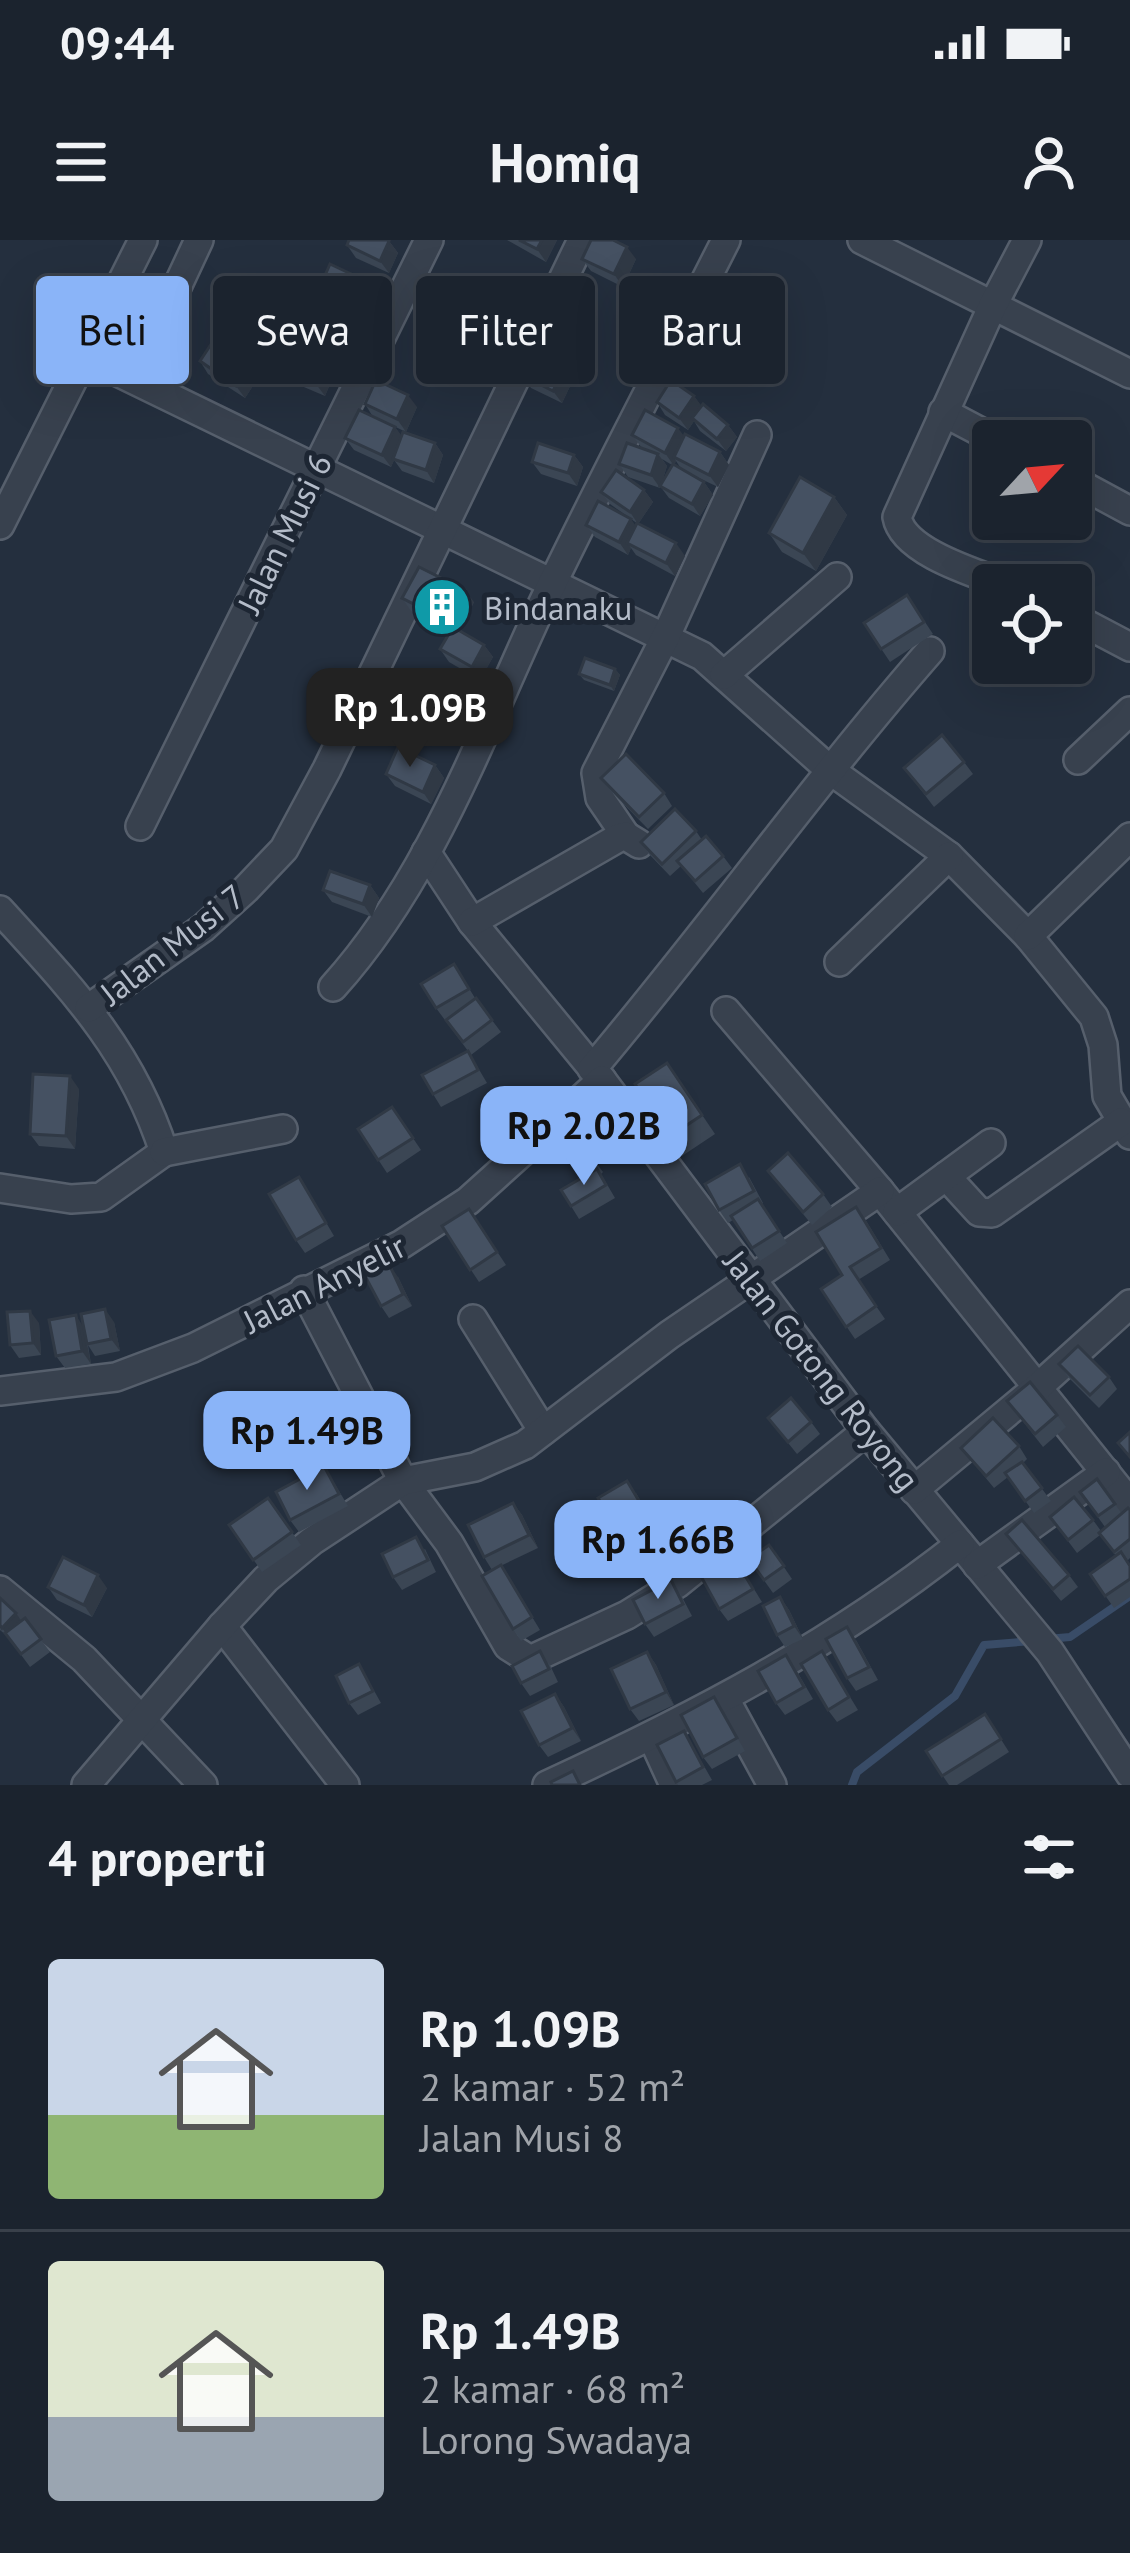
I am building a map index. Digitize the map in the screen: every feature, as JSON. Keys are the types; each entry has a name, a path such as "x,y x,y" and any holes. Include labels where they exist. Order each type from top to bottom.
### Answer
{"street":[{"path":"125,276 143,240"},
{"path":"182,276 199,240"},
{"name":"Jalan Musi 6","path":"140,826 429,240"},
{"name":"Jalan Musi 7","path":"88,1008 203,928 284,849 582,240"},
{"path":"333,987 366,951 426,852 554,580 726,240"},
{"path":"862,240 1130,374"},
{"path":"972,570 913,545 898,527 897,517 1027,240"},
{"path":"0,525 8,485 68,384"},
{"path":"143,384 318,466 440,530 554,580 702,656 830,770 949,856 1028,936 1094,1017 1103,1046 1105,1088 1125,1128 992,1213 979,1212 946,1176"},
{"path":"943,412 972,427"},
{"path":"472,922 633,840 600,798 596,773 666,636 757,435"},
{"path":"1092,490 1130,511"},
{"path":"724,675 837,577"},
{"path":"1092,627 1130,646"},
{"name":"Jalan Anyelir","path":"0,1391 116,1377 193,1348 444,1220 597,1075 830,770 930,651"},
{"path":"1078,760 1130,711"},
{"path":"1028,936 1130,837"},
{"name":"Jalan Gotong Royong","path":"426,852 472,922 597,1075 866,1431 1043,1643 1130,1774"},
{"path":"839,962 949,856"},
{"path":"0,910 88,1008 141,1090 164,1152"},
{"path":"726,1011 888,1201 1130,1502"},
{"path":"0,1187 71,1198 100,1196 164,1152 283,1130"},
{"path":"86,1785 222,1626 266,1579 312,1541 403,1481 504,1457 750,1279 888,1201 946,1176 991,1142"},
{"path":"304,1290 403,1481 449,1543 508,1646 530,1660 627,1615 677,1584 866,1431"},
{"path":"914,1490 1126,1318"},
{"path":"472,1319 543,1431"},
{"path":"548,1785 725,1699 1106,1472"},
{"path":"0,1590 84,1659 203,1785"},
{"path":"222,1626 345,1785"},
{"path":"725,1699 772,1785"},
{"path":"652,1737 674,1785"}],"building":[{"path":"349,240 389,241 380,261 347,245"},
{"path":"519,240 542,240 537,249"},
{"path":"591,240 613,240 627,247 614,274 582,259"},
{"path":"330,264 355,276 325,276"},
{"path":"213,341 213,370 200,361"},
{"path":"374,384 408,395 397,419 365,404"},
{"path":"668,384 694,396 679,418 657,402"},
{"path":"703,404 728,425 717,439 692,418"},
{"path":"359,410 395,427 382,455 345,438"},
{"path":"645,410 678,428 665,453 632,435"},
{"path":"403,432 435,443 426,470 393,459"},
{"path":"685,434 720,452 709,475 674,457"},
{"path":"538,443 574,455 568,473 532,462"},
{"path":"627,443 658,454 651,475 619,464"},
{"path":"673,464 704,482 692,504 660,486"},
{"path":"616,470 644,490 630,512 601,492"},
{"path":"800,477 834,497 803,553 769,533"},
{"path":"598,501 631,519 619,542 586,525"},
{"path":"637,523 676,543 666,563 627,543"},
{"path":"419,567 465,590 449,622 402,598"},
{"path":"907,595 924,622 881,649 864,623"},
{"path":"453,627 484,645 472,667 440,649"},
{"path":"585,658 615,669 610,685 579,674"},
{"path":"942,735 964,762 926,794 904,768"},
{"path":"398,747 435,765 423,792 386,774"},
{"path":"626,754 664,793 639,817 601,778"},
{"path":"675,809 696,831 662,864 641,842"},
{"path":"706,836 723,856 695,881 677,861"},
{"path":"330,871 370,885 363,904 323,890"},
{"path":"454,964 469,989 436,1008 421,984"},
{"path":"476,998 492,1020 463,1042 446,1020"},
{"path":"468,1051 478,1070 433,1094 422,1075"},
{"path":"667,1063 702,1115 669,1137 635,1084"},
{"path":"33,1074 70,1076 66,1136 30,1134"},
{"path":"392,1107 413,1138 378,1160 358,1129"},
{"path":"561,1116 594,1160 581,1170 547,1126"},
{"path":"788,1153 823,1194 803,1212 768,1171"},
{"path":"740,1164 754,1191 719,1210 705,1184"},
{"path":"597,1169 606,1185 571,1206 561,1190"},
{"path":"299,1177 326,1223 296,1240 269,1194"},
{"path":"758,1199 779,1231 752,1248 731,1216"},
{"path":"856,1207 881,1248 850,1267 876,1306 846,1327 821,1289 842,1275 816,1232"},
{"path":"469,1209 497,1252 470,1270 442,1226"},
{"path":"389,1264 403,1294 381,1306 365,1276"},
{"path":"105,1309 111,1339 87,1344 81,1314"},
{"path":"30,1311 33,1343 10,1345 7,1312"},
{"path":"76,1315 82,1351 56,1356 49,1320"},
{"path":"1078,1346 1109,1377 1090,1395 1059,1364"},
{"path":"1030,1382 1057,1415 1035,1434 1007,1401"},
{"path":"791,1398 811,1422 788,1442 768,1418"},
{"path":"993,1418 1019,1446 986,1476 961,1448"},
{"path":"1130,1432 1130,1457 1118,1443"},
{"path":"1022,1462 1042,1488 1025,1501 1005,1473"},
{"path":"324,1466 339,1494 290,1520 276,1492"},
{"path":"1097,1479 1115,1504 1098,1516 1080,1492"},
{"path":"627,1481 654,1526 626,1543 598,1498"},
{"path":"1074,1497 1093,1520 1068,1540 1050,1517"},
{"path":"268,1498 292,1532 253,1560 229,1525"},
{"path":"513,1503 529,1535 484,1557 468,1525"},
{"path":"1128,1508 1130,1539 1114,1552 1099,1533"},
{"path":"1022,1520 1069,1575 1053,1589 1006,1534"},
{"path":"416,1537 428,1560 393,1577 382,1554"},
{"path":"769,1545 784,1566 764,1580 749,1559"},
{"path":"731,1552 753,1589 719,1609 698,1571"},
{"path":"1121,1552 1130,1566 1130,1579 1105,1596 1090,1574"},
{"path":"63,1557 98,1575 84,1605 48,1587"},
{"path":"501,1565 532,1617 513,1629 482,1576"},
{"path":"671,1580 683,1604 645,1624 633,1600"},
{"path":"780,1597 794,1626 777,1635 763,1606"},
{"path":"0,1598 16,1613 2,1628 0,1625"},
{"path":"25,1618 41,1639 21,1654 5,1633"},
{"path":"847,1627 869,1667 847,1678 826,1639"},
{"path":"540,1651 549,1669 521,1683 512,1666"},
{"path":"822,1651 849,1697 828,1710 801,1664"},
{"path":"647,1652 666,1692 630,1709 611,1669"},
{"path":"786,1655 804,1687 776,1703 758,1671"},
{"path":"359,1664 373,1691 349,1703 336,1676"},
{"path":"555,1694 572,1728 539,1745 521,1711"},
{"path":"714,1697 737,1738 703,1757 681,1715"},
{"path":"985,1714 1001,1739 942,1776 926,1751"},
{"path":"684,1731 703,1767 676,1782 657,1745"},
{"path":"573,1771 580,1785 552,1785 551,1782"}],"waterway":[{"path":"1047,1639 1070,1637 1130,1596"},
{"path":"852,1785 857,1772 955,1696 984,1645 1032,1641"}],"place":[{"name":"Bindanaku","path":"442,607"}]}
